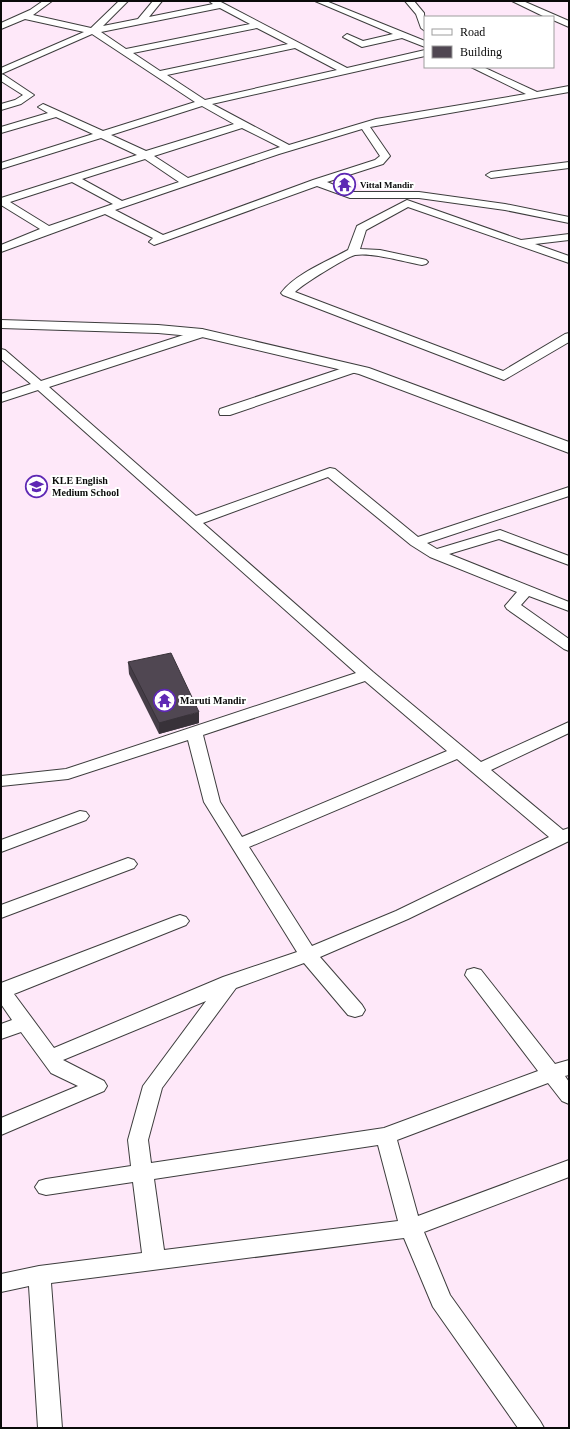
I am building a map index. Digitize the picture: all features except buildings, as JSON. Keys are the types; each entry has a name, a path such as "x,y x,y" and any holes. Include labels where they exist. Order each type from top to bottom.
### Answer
{"street":[{"path":"1,26 33,12 48,1"},
{"path":"93,31 124,1"},
{"path":"140,22 158,1"},
{"path":"318,1 424,44"},
{"path":"409,1 420,14 424,25"},
{"path":"516,1 551,16"},
{"path":"1,71 93,31 140,22 217,3 346,71"},
{"path":"24,16 93,31 203,103 288,148"},
{"path":"554,17 567,23"},
{"path":"554,25 567,23"},
{"path":"124,52 258,25"},
{"path":"348,37 362,44 402,35"},
{"path":"159,74 296,45"},
{"path":"1,166 203,103 424,53"},
{"path":"478,68 534,94"},
{"path":"1,77 29,95 6,112 26,123"},
{"path":"1,234 4,246 288,148 364,125 414,115 569,89"},
{"path":"43,107 104,134 146,155 188,183"},
{"path":"1,130 58,113"},
{"path":"2,201 243,124"},
{"path":"106,210 158,240 317,182 379,162 385,156 364,125"},
{"path":"491,175 569,165"},
{"path":"73,178 122,205"},
{"path":"317,182 350,194 419,195 505,207 569,220"},
{"path":"2,201 48,230"},
{"path":"353,252 358,242 361,228 407,203 569,260"},
{"path":"521,243 569,237"},
{"path":"422,262 380,253 353,252 298,282 287,294 504,376 569,337"},
{"path":"1,324 158,329 202,333 364,371 565,444"},
{"path":"1,398 202,333"},
{"path":"1,353 195,521 367,675 458,752 565,835 402,914 308,955 230,982 50,1058"},
{"path":"225,412 352,369"},
{"path":"195,521 330,472 416,542 436,554 526,591 569,606"},
{"path":"416,542 569,491"},
{"path":"436,554 500,534 569,561"},
{"path":"526,591 512,606 569,646"},
{"path":"1,781 68,774 367,675"},
{"path":"480,769 569,727"},
{"path":"194,733 212,802 308,955 355,1010"},
{"path":"238,845 458,752"},
{"path":"1,846 80,816"},
{"path":"1,912 128,864"},
{"path":"1,1127 97,1086 58,1068 1,991 180,921"},
{"path":"474,975 560,1070 569,1096"},
{"path":"154,1260 138,1140 153,1086 230,982"},
{"path":"1,1032 24,1023"},
{"path":"46,1187 386,1136 560,1070"},
{"path":"386,1136 411,1228 440,1300 532,1428"},
{"path":"1,1283 39,1275 411,1228 569,1168"},
{"path":"39,1275 50,1428"}],"place":[{"name":"Vittal Mandir","path":"345,185"},
{"name":"KLE English Medium School","path":"37,486"},
{"name":"Maruti Mandir","path":"165,700"}]}
